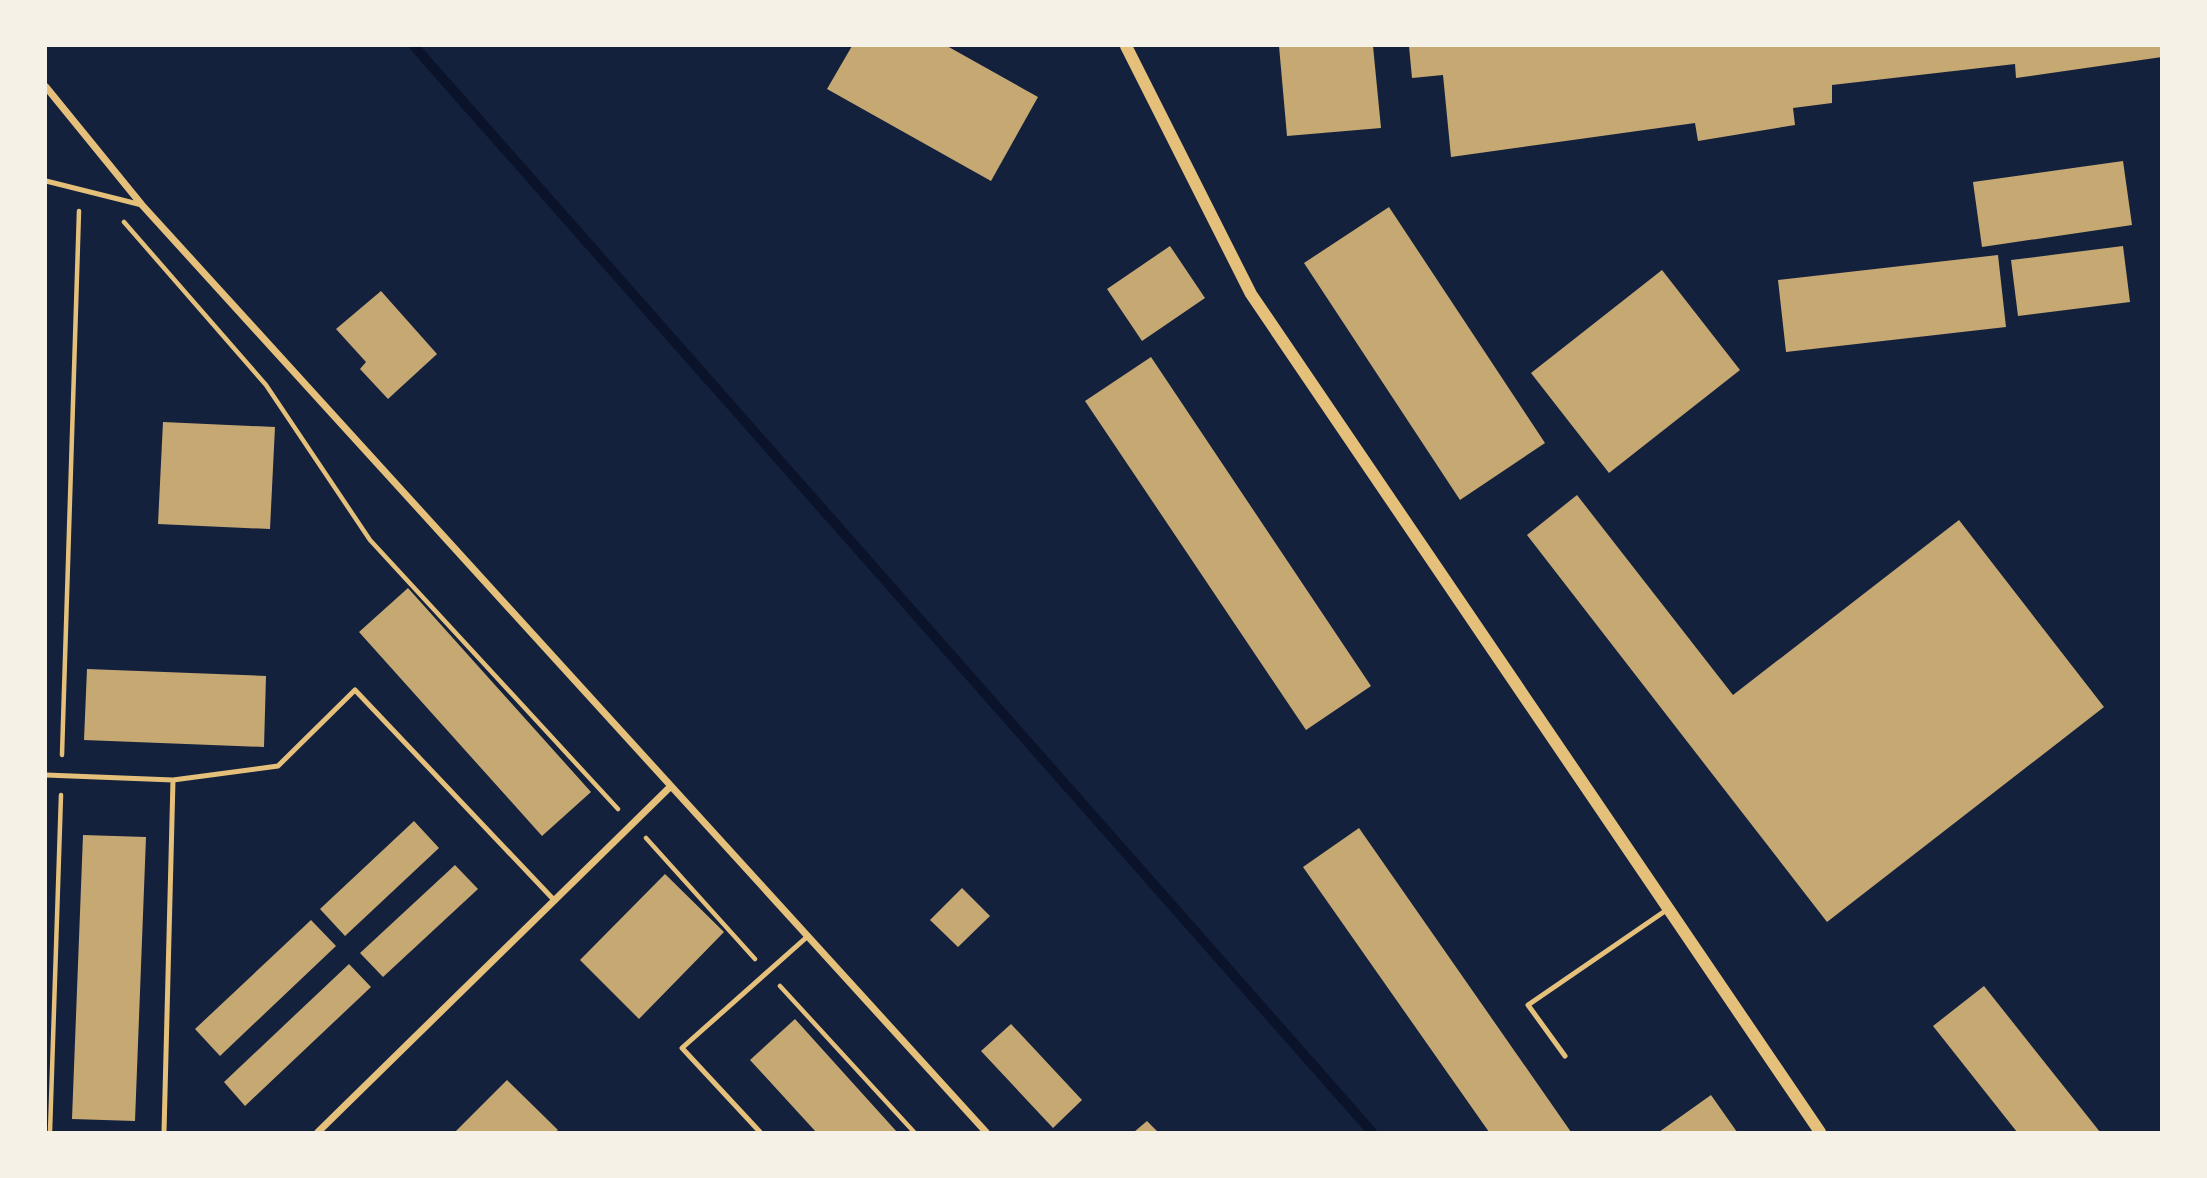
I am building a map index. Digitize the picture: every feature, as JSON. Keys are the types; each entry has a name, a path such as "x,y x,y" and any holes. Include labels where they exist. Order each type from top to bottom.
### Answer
{"street":[{"path":"1126,46 1251,294 1820,1132"},
{"path":"46,87 142,205 986,1132"},
{"path":"318,1132 670,787"}],"lane":[{"path":"46,181 142,205"},
{"path":"46,775 173,780 278,766 355,691 555,901"},
{"path":"164,1132 173,780"},
{"path":"1564,1056 1528,1005 1668,909"},
{"path":"760,1132 682,1048 808,936"}],"path":[{"path":"50,1132 80,189"},
{"path":"99,194 266,386 370,540 914,1132"}],"building":[{"path":"852,46 947,46 1038,97 991,181 827,89"},
{"path":"1279,46 1373,46 1381,128 1287,136"},
{"path":"1409,46 2162,46 2162,57 2016,78 2015,64 1832,85 1832,103 1793,108 1795,125 1698,141 1695,123 1451,157 1443,75 1412,78"},
{"path":"2123,161 2132,225 1982,247 1973,182"},
{"path":"1389,207 1545,443 1460,500 1304,263"},
{"path":"1170,246 1205,298 1142,341 1107,289"},
{"path":"2123,246 2130,302 2018,316 2011,260"},
{"path":"1998,255 2006,327 1786,352 1778,280"},
{"path":"1662,270 1740,370 1609,473 1531,373"},
{"path":"381,291 437,354 388,399 360,369 366,362 336,329"},
{"path":"1151,357 1371,686 1306,730 1085,401"},
{"path":"163,422 275,427 270,529 158,524"},
{"path":"1577,495 1733,695 1959,520 2104,707 1827,922 1527,535"},
{"path":"408,588 591,792 542,836 359,632"},
{"path":"87,669 266,676 264,747 84,740"},
{"path":"414,821 439,848 345,936 320,909"},
{"path":"1359,828 1571,1132 1489,1132 1303,867"},
{"path":"83,835 146,837 135,1121 72,1119"},
{"path":"455,865 478,889 383,977 360,953"},
{"path":"665,874 724,932 639,1019 580,960"},
{"path":"962,888 990,916 958,947 930,920"},
{"path":"311,920 336,946 220,1056 195,1029"},
{"path":"349,964 371,987 245,1106 224,1082"},
{"path":"1984,986 2100,1132 2017,1132 1933,1026"},
{"path":"795,1019 897,1132 816,1132 750,1060"},
{"path":"1011,1024 1082,1100 1053,1128 981,1051"},
{"path":"507,1080 558,1130 455,1132"},
{"path":"1711,1095 1737,1132 1659,1132"},
{"path":"1147,1121 1158,1132 1134,1132"}],"waterway":[{"path":"414,46 1372,1132"}]}
